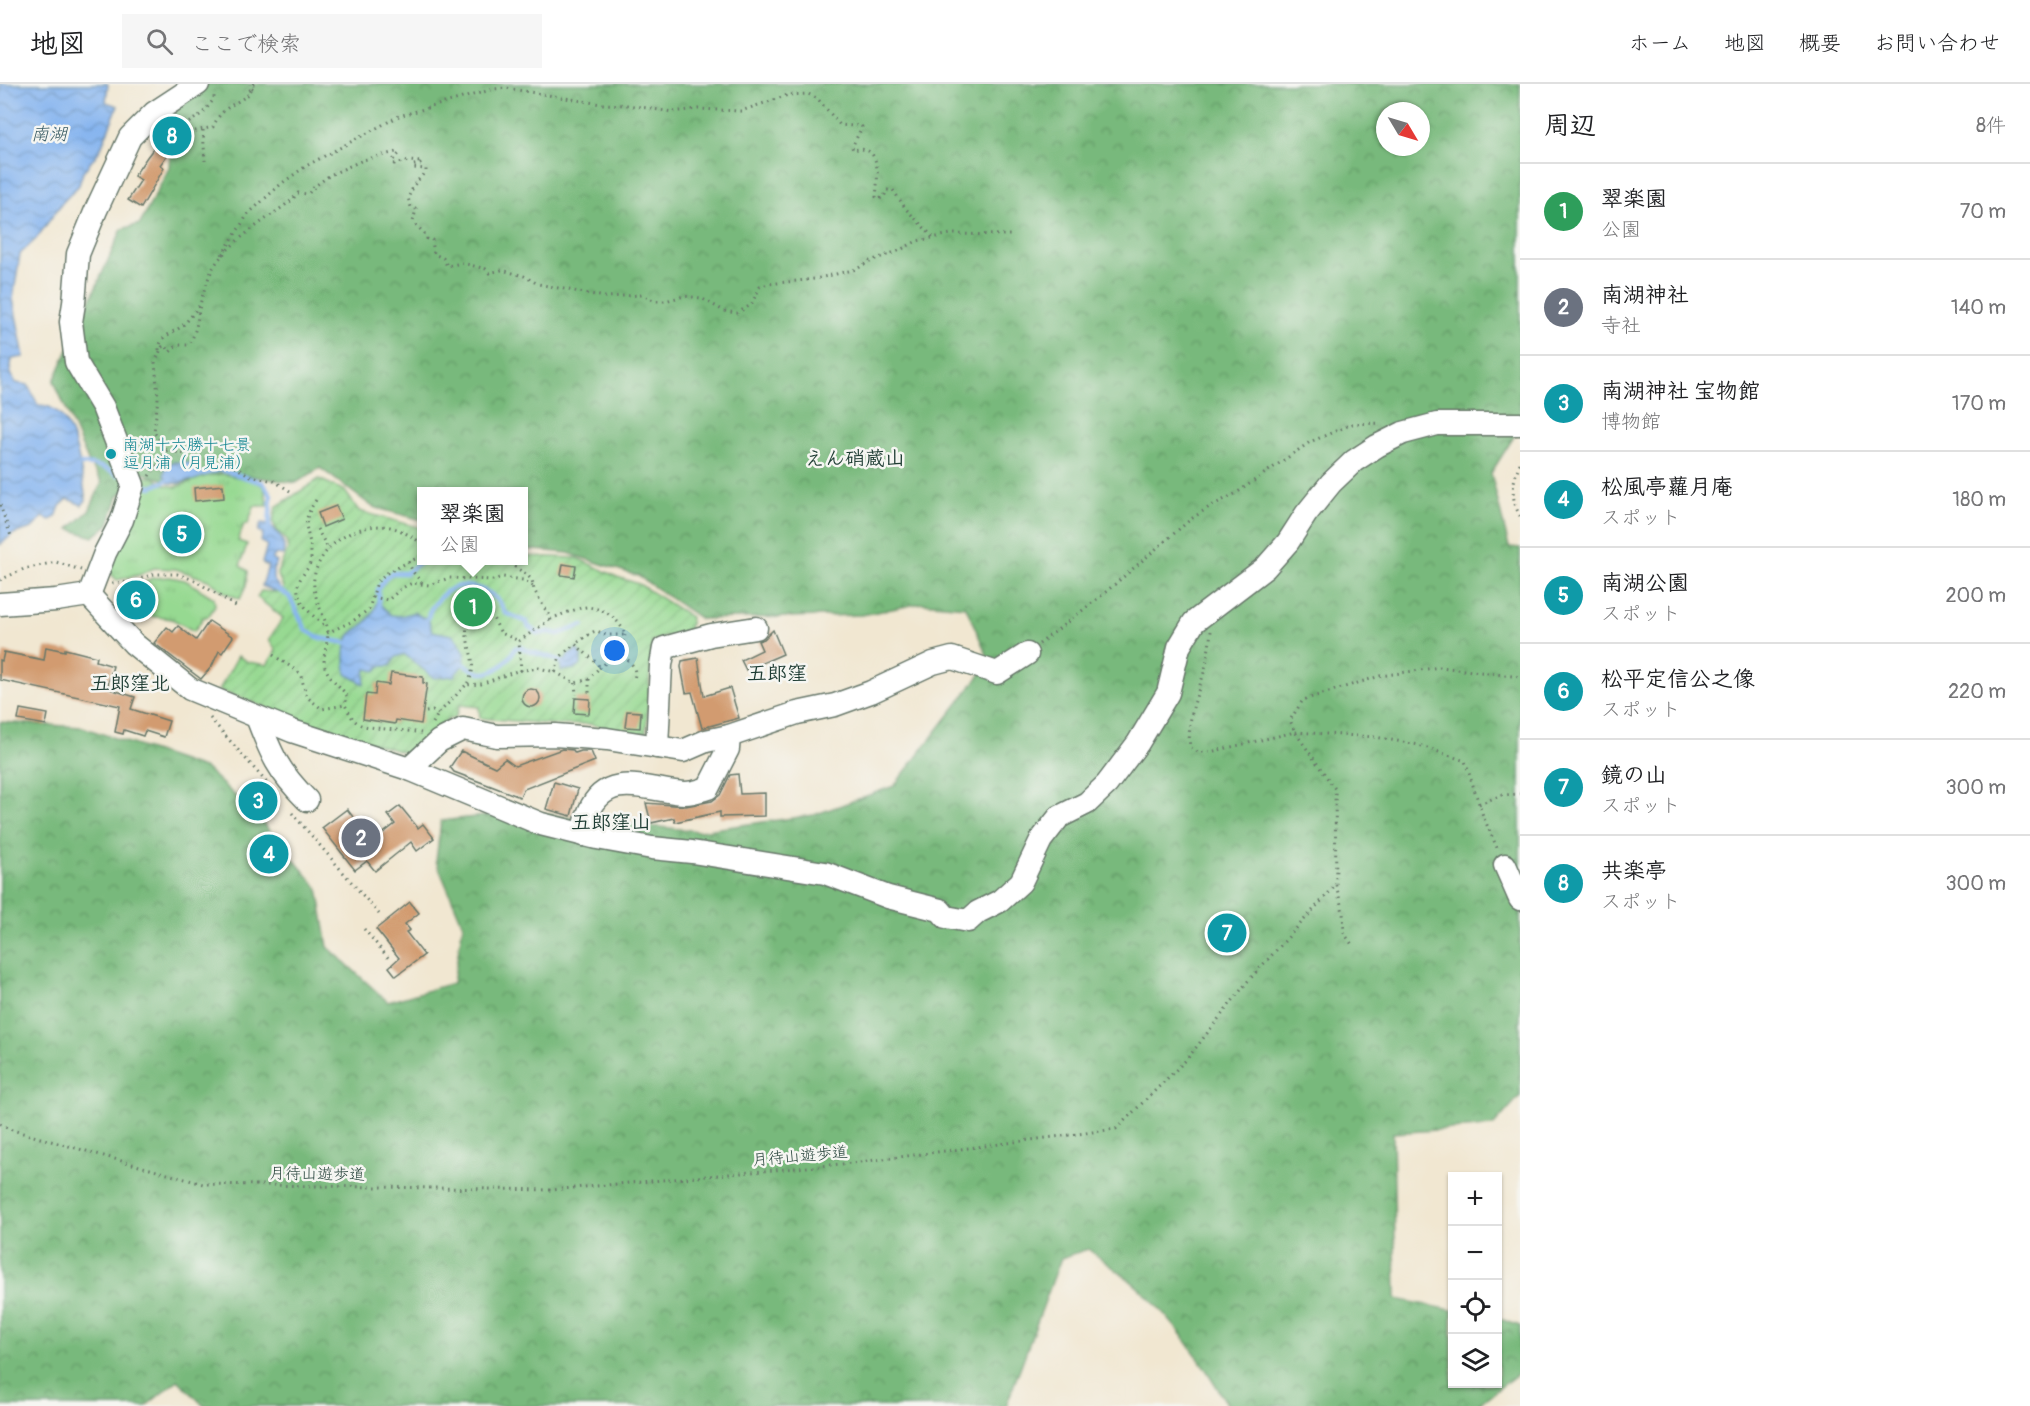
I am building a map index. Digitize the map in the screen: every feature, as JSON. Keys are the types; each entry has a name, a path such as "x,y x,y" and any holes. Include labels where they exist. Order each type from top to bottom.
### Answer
{"street":[{"path":"0,604 56,600 93,584 105,554 123,520 133,484 103,407 76,362 70,322 78,254 130,137 154,113 202,93"},
{"path":"93,584 134,644 190,689 292,731 409,769 541,824 652,848 825,873 888,897 940,910 945,917 968,921 978,912 1000,901 1021,882 1041,840 1059,818 1087,803 1107,784 1138,743 1168,693 1179,647 1194,622 1265,568 1288,542 1331,483 1354,461 1403,433 1437,424 1520,424"},
{"path":"657,747 664,648 711,635 756,628"},
{"path":"409,769 439,741 463,729 497,736 555,735 607,739 683,752 706,741 729,736 797,713 844,702 933,663 952,658 997,673 1027,654"},
{"path":"257,717 273,759 307,800"},
{"path":"583,834 589,810 601,794 617,786 636,785 687,793 708,788 728,749 729,736"},
{"path":"1505,866 1520,899"}],"path":[{"path":"202,93 214,96 213,102 204,114 184,126 195,130 213,127 220,113 254,89 250,87 252,84"},
{"path":"158,352 166,346 170,352 177,345 189,345 199,322 201,304 213,270 248,214 280,183 306,166 399,116 482,92 506,88 601,104 628,105 672,112 698,109 741,111 788,95 808,94 818,98 840,125 860,125 862,127 852,147 853,150 858,148 871,151 875,155 876,197 879,199 884,197 887,190 893,190 900,197 906,209 935,238"},
{"path":"203,130 205,161"},
{"path":"221,256 298,193 308,194 330,175 363,160 392,152 399,154 393,160 394,164 409,161 422,162 413,165 414,168 426,169 408,198 411,207 416,209 413,222 427,236 427,239 432,240 434,254 443,258 447,266 462,263 486,269 489,273 502,270 524,276 538,284 605,297 642,295 656,301 684,296 701,298 724,311 737,313 751,306 760,287 815,279 857,269 917,241 951,234 1011,234"},
{"path":"201,304 183,325 165,335 159,343 155,362 158,399 154,432 167,450 231,465 251,476 274,481 290,491"},
{"path":"1027,654 1101,596 1191,519 1235,494 1310,442 1352,424 1385,423"},
{"path":"133,484 144,483 167,450"},
{"path":"1520,464 1512,495 1520,516"},
{"path":"316,500 307,513 305,525 311,549 311,562 300,579 297,589 302,603 311,615 328,628"},
{"path":"0,505 12,539"},
{"path":"417,540 403,531 381,526 357,530 342,538 329,550 320,562 314,579 321,612 328,628 324,661 326,668 347,696 345,705 355,721 361,726 404,729 421,733 429,728 438,714 472,677 474,666 466,628 471,614 479,608 488,609 501,633 520,642"},
{"path":"317,529 329,550"},
{"path":"327,633 362,615 369,609 377,582 385,574 417,558"},
{"path":"0,580 24,569 56,561 93,584 131,582 154,574 177,574 194,580 239,608"},
{"path":"408,563 423,584"},
{"path":"511,565 532,580 551,619"},
{"path":"373,597 388,600 402,588 412,584 429,585 449,578 493,580 503,577 523,580 533,586"},
{"path":"466,685 481,684 521,670 539,668 555,672 575,683 589,679 619,652 625,635 622,626 608,613 586,606 551,619 528,633 520,642 521,670"},
{"path":"1214,607 1208,656 1195,697 1188,732 1190,747 1198,752 1210,752 1295,732 1375,737 1419,745 1465,760 1479,804 1505,866"},
{"path":"555,672 555,665 560,657 575,644 597,631 606,635 625,635"},
{"path":"575,644 598,664 599,668"},
{"path":"619,652 630,661 636,675 634,679"},
{"path":"273,655 300,673 307,697 322,709 345,705"},
{"path":"1353,946 1344,933 1343,912 1336,885 1335,789 1295,732 1290,720 1303,700 1380,676 1440,667 1520,677"},
{"path":"589,679 589,693"},
{"path":"575,683 576,694"},
{"path":"426,712 432,711 438,714"},
{"path":"229,740 233,744"},
{"path":"1479,804 1502,795 1520,794"},
{"path":"326,852 379,914"},
{"name":"月待山遊歩道","path":"0,1124 12,1130 203,1184 551,1190 852,1163 1116,1129 1187,1059 1248,981 1336,885"},
{"path":"364,929 390,960"}],"green space":[{"path":"205,84 1520,84 1520,427 1491,473 1509,547 1520,548 1520,1096 1493,1126 1393,1133 1396,1299 1448,1309 1448,1388 1499,1388 1476,1406 1228,1406 1200,1360 1155,1304 1137,1286 1088,1249 1061,1258 1006,1406 204,1406 178,1380 146,1406 0,1406 0,722 82,727 206,769 256,815 318,888 328,947 388,1002 453,983 463,925 436,861 441,821 528,811 587,820 699,831 814,815 894,786 990,662 966,607 922,603 862,615 701,619 638,576 568,553 528,549 528,487 417,487 417,519 373,507 320,468 296,483 222,472 178,484 143,473 118,496 109,524 93,537 69,529 89,511 102,482 89,463 54,381 122,229 140,224 169,168 170,155 187,129 170,115"},
{"path":"223,474 256,481 264,487 268,506 254,506 248,524 244,524 238,541 247,544 240,566 248,571 246,586 240,599 226,593 208,580 176,569 154,568 139,575 117,580 104,567 141,477 153,477 165,485 177,487 206,476"},
{"path":"319,479 345,491 359,511 417,527 417,565 528,565 528,556 577,558 617,577 639,584 691,617 689,630 652,641 646,733 639,734 589,724 560,725 480,718 479,707 460,705 455,718 449,719 416,749 405,753 316,726 219,690 238,656 248,662 267,665 276,651 269,639 283,618 257,597 261,591 283,593 277,573 288,549 286,540 273,522 276,507"},
{"path":"170,577 185,580 214,598 215,606 194,631 172,619 136,614 118,592 138,586 152,578"},
{"path":"1502,1319 1520,1326 1520,1372 1502,1386"}],"water":[{"name":"南湖","path":"0,84 108,84 106,102 118,106 100,150 83,172 79,185 62,203 36,239 20,254 13,299 24,357 12,359 10,372 16,383 28,385 38,405 51,408 61,416 69,428 79,458 86,500 82,505 68,499 60,506 56,517 50,520 43,517 32,528 13,534 0,545"},
{"path":"174,462 192,463 199,470 198,477 180,483 169,483 164,475 166,465"},
{"path":"261,523 269,524 284,545 283,555 276,554 272,559 277,562 273,570 273,579 280,589 274,591 262,586 268,566 262,563 267,545 261,542 263,533 258,531"},
{"path":"377,601 391,615 401,616 414,612 428,618 432,631 452,635 465,653 464,664 454,676 434,678 404,654 396,657 390,666 380,666 376,671 366,669 364,684 346,674 345,654 348,639 370,618"},
{"path":"577,649 581,654 581,665 575,669 561,671 562,663 568,654"}],"building":[{"path":"173,123 184,131 160,165 164,168 141,208 128,200 141,180 134,176"},
{"path":"223,485 224,498 195,501 194,488"},
{"path":"336,506 342,519 323,527 318,513"},
{"path":"563,564 576,566 574,577 561,575"},
{"path":"209,621 233,637 222,653 219,651 212,666 201,679 154,643 167,627 173,632 178,626 196,640"},
{"path":"773,630 783,654 746,670 741,660 762,650 758,641 764,639"},
{"path":"46,647 97,657 96,661 113,666 107,688 135,697 131,709 169,721 164,737 145,731 143,736 124,730 123,734 115,732 120,706 0,680 0,660 2,661 4,652 44,660"},
{"path":"698,658 704,696 730,688 739,718 702,728 692,692 686,693 681,667 682,661"},
{"path":"391,673 423,677 423,683 427,684 421,724 396,720 395,724 363,719 366,694 375,695 376,683 389,685"},
{"path":"531,689 539,694 540,698 535,706 531,707 523,702 522,698 527,690"},
{"path":"575,698 590,699 589,714 574,713"},
{"path":"20,709 48,714 46,725 18,720"},
{"path":"627,711 641,712 640,728 625,727"},
{"path":"562,749 573,750 575,753 591,751 595,761 524,789 520,797 454,772 450,767 461,751 495,767 505,759 515,766"},
{"path":"738,774 740,794 765,793 765,816 720,817 720,812 675,822 674,818 651,823 646,803 686,806 712,801 720,795 730,775"},
{"path":"554,782 578,789 571,816 546,809"},
{"path":"256,790 268,802 258,811 247,799"},
{"path":"400,806 418,828 423,824 434,838 417,851 411,842 375,871 367,861 355,870 322,828 347,809 372,842 395,824 388,815"},
{"path":"275,847 276,859 262,861 261,848"},
{"path":"410,902 419,913 405,924 410,930 406,932 424,955 396,976 389,967 399,958 376,929"}],"waterway":[{"path":"81,464 100,467 118,475"},
{"path":"192,478 219,469 263,483 271,495 269,530"},
{"path":"144,486 152,487 172,478"},
{"path":"379,607 378,589 387,576 392,573 406,573 417,565"},
{"path":"424,622 442,595 452,588 464,586 491,594 497,598 505,613 527,622 528,626 538,634 548,632 559,634 583,625"},
{"path":"273,587 289,596 306,630 320,638 352,644"},
{"path":"460,662 481,673 487,673 497,669 515,648 520,647 562,662"}],"place":[{"name":"共楽亭","path":"172,136"},
{"name":"南湖十六勝十七景 逗月浦（月見浦）","path":"111,454"},
{"name":"南湖公園","path":"182,534"},
{"name":"松平定信公之像","path":"136,600"},
{"name":"翠楽園","path":"473,607"},
{"name":"南湖神社 宝物館","path":"258,801"},
{"name":"南湖神社","path":"361,838"},
{"name":"松風亭蘿月庵","path":"269,854"},
{"name":"鏡の山","path":"1227,933"}],"district":[{"name":"えん硝蔵山","path":"855,458"},
{"name":"五郎窪","path":"777,673"},
{"name":"五郎窪北","path":"130,683"},
{"name":"五郎窪山","path":"611,822"}]}
